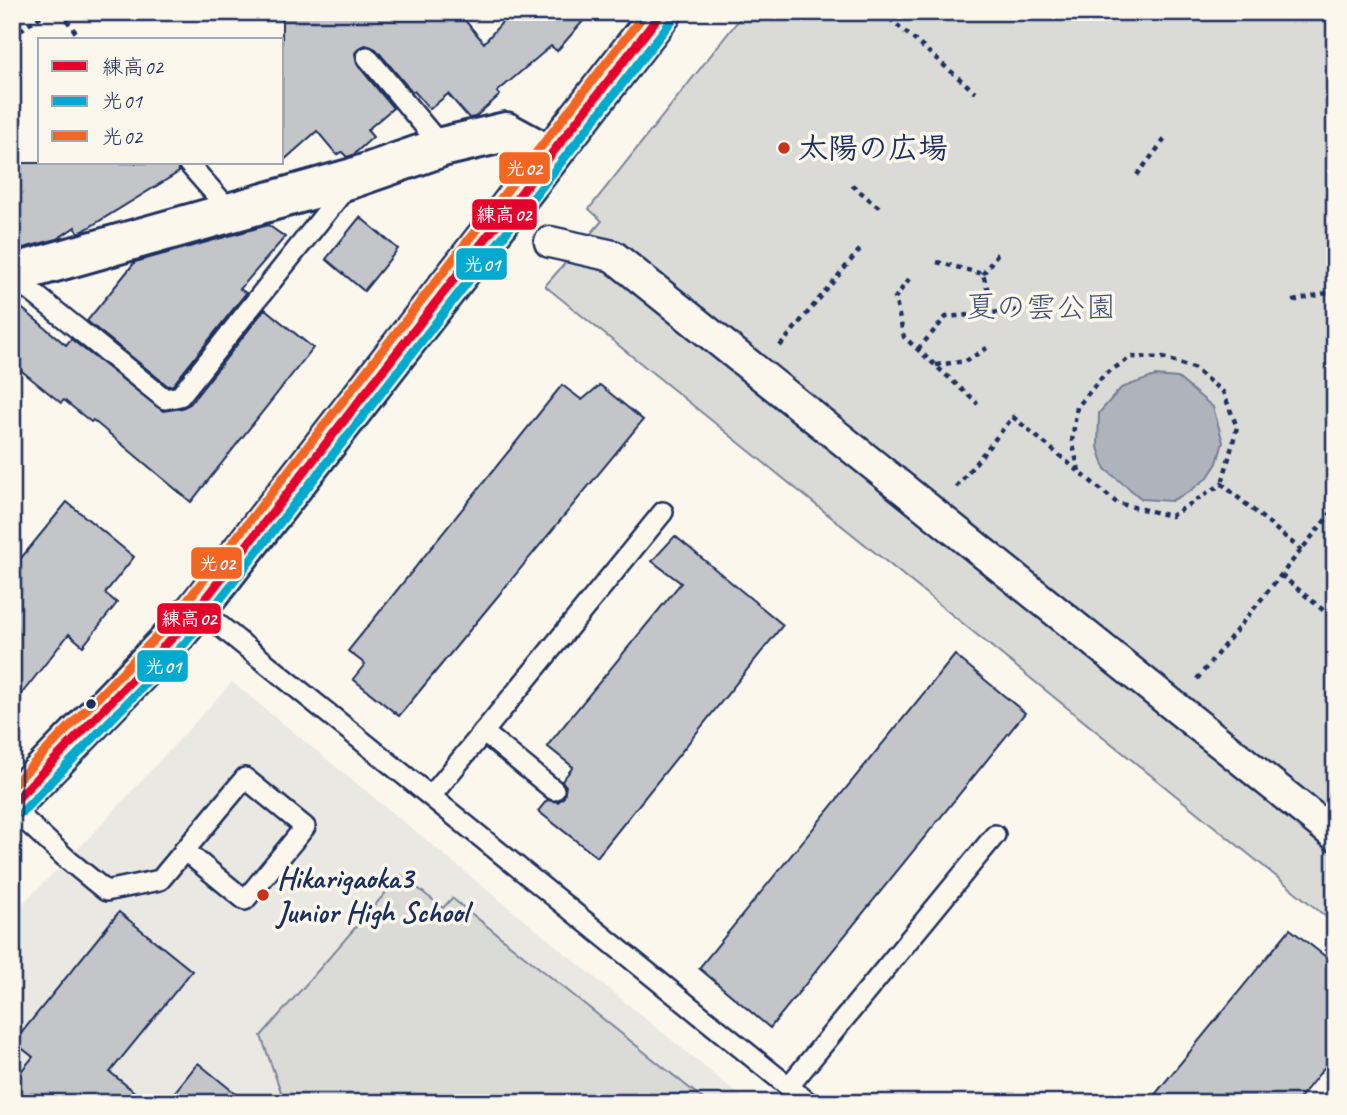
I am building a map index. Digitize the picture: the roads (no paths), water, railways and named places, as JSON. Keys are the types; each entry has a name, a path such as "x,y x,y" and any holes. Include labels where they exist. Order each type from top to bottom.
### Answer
{"main road":[{"path":"12,806 198,608 662,12"},
{"path":"12,275 353,178 442,147 506,132 550,156"}],"street":[{"path":"550,242 613,256 1335,835"}],"lane":[{"path":"367,57 442,147"},
{"path":"189,164 232,213"},
{"path":"12,275 165,398 180,396 353,178"},
{"path":"432,795 663,512"},
{"path":"198,608 809,1103"},
{"path":"483,732 555,790"},
{"path":"12,806 68,860 106,891 160,880 184,850 245,778 305,827 245,900 184,850"},
{"path":"789,1086 995,835"}],"place":[{"name":"太陽の広場","path":"784,148"},
{"name":"Hikarigaoka3 Junior High School","path":"263,895"}],"park label":[{"name":"夏の雲公園","path":"1041,307"}]}
